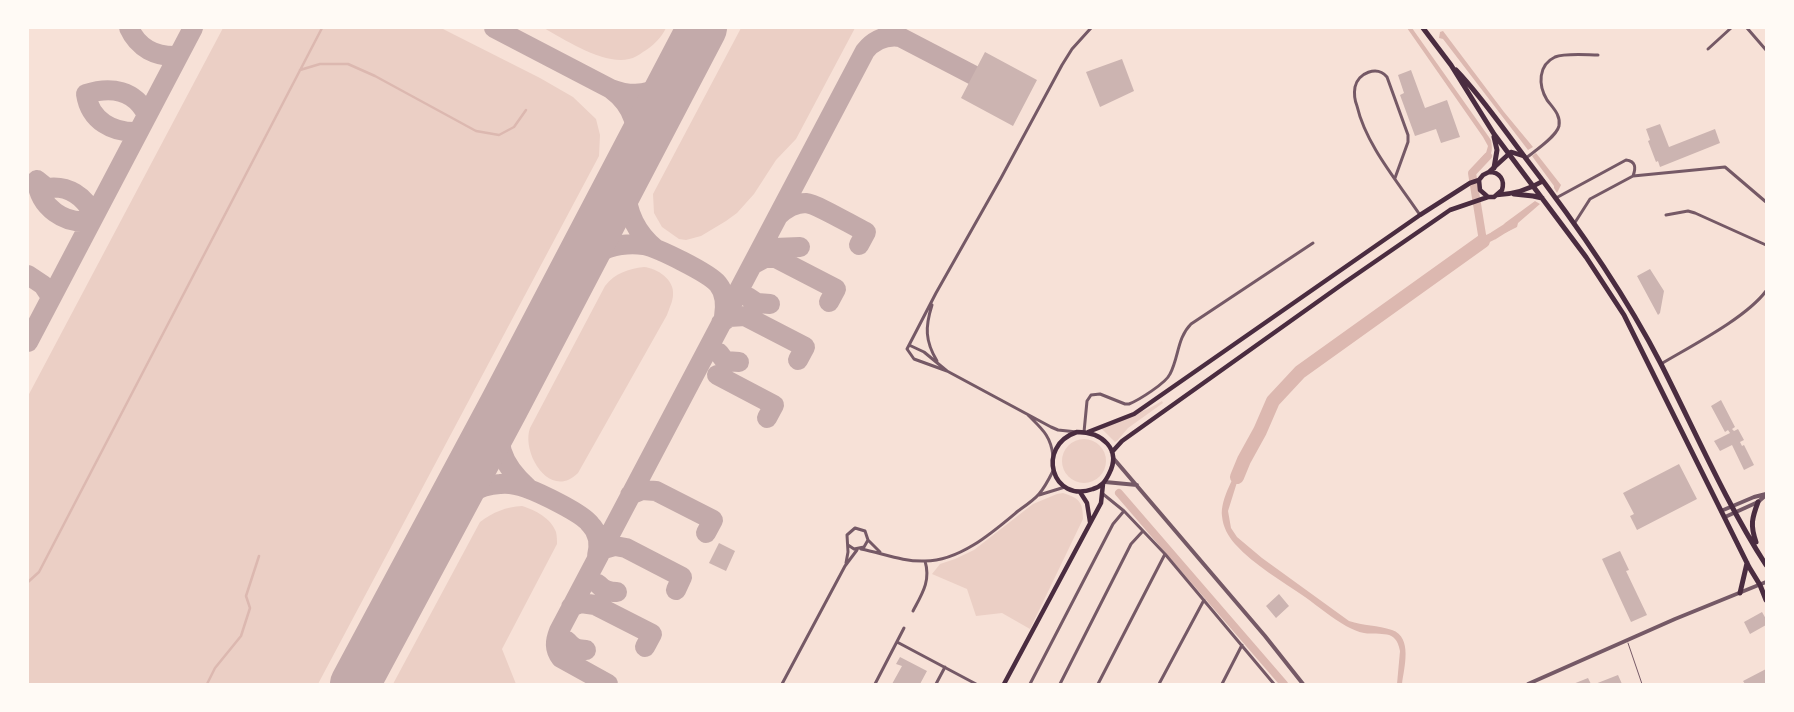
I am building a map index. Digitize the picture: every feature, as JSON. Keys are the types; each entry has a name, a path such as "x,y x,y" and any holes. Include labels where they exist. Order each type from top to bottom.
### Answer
{"main road":[{"path":"1424,30 1450,65 1508,154 1586,257 1624,315 1766,600"},
{"path":"1450,65 1467,81 1526,157 1600,260 1633,311 1736,512 1766,565"},
{"path":"1494,134 1496,150 1494,168"},
{"path":"1086,432 1134,414 1420,215 1470,183 1478,180 1508,154 1513,152 1526,157"},
{"path":"1489,172 1499,175 1503,180 1502,190 1497,195"},
{"path":"1478,180 1480,190 1485,198"},
{"path":"1514,194 1543,181"},
{"path":"1112,452 1130,435 1344,282 1450,210 1474,200 1497,195 1514,194 1543,199"},
{"path":"1004,684 1101,503 1104,494 1104,483 1112,470 1114,459 1112,452 1104,440 1097,435 1078,432 1061,440 1053,456 1053,470 1058,480 1065,487 1080,492 1104,483"},
{"path":"1080,492 1087,503 1090,524"},
{"path":"1758,502 1753,515 1751,529 1761,556"},
{"path":"1740,593 1747,563"}],"street":[{"path":"908,347 1062,65 1072,49 1091,28"},
{"path":"1708,49 1731,28"},
{"path":"1747,28 1766,50"},
{"path":"1526,157 1557,132 1559,125 1559,116 1546,98 1540,83 1544,67 1556,56 1598,55"},
{"path":"1395,178 1408,142 1408,135 1387,77 1380,71 1368,72 1356,82 1354,90 1357,107 1371,142 1395,178 1420,215"},
{"path":"1555,198 1570,192 1626,160 1632,161 1635,164 1633,176"},
{"path":"1574,224 1590,199 1633,176 1725,167 1766,202"},
{"path":"1666,215 1688,211 1766,245"},
{"path":"1086,432 1087,401 1091,395 1100,394 1129,404 1166,380 1171,372 1181,338 1191,324 1313,243"},
{"path":"1661,364 1729,322 1761,298 1766,291"},
{"path":"936,293 926,336 930,350 937,362"},
{"path":"908,347 924,352 947,371"},
{"path":"908,347 914,359 947,371 1058,430 1078,432"},
{"path":"1026,412 1046,434 1052,446 1053,456"},
{"path":"1114,459 1265,636 1303,684"},
{"path":"848,545 854,550 881,552 907,560 937,560 952,555 972,545 1000,526 1038,495 1048,482 1053,470"},
{"path":"1104,483 1137,485"},
{"path":"1038,495 1065,487"},
{"path":"1104,494 1124,511 1165,554 1274,684"},
{"path":"1721,511 1754,497 1766,495"},
{"path":"1725,517 1758,502 1766,495"},
{"path":"1030,684 1113,524 1124,511"},
{"path":"845,566 848,545 846,542 847,535 855,528 865,531 868,540 881,552"},
{"path":"1060,684 1131,544 1143,531"},
{"path":"782,684 845,566 866,545 868,540"},
{"path":"1098,684 1165,554"},
{"path":"914,611 928,579 925,561"},
{"path":"1528,684 1766,582"},
{"path":"1160,684 1204,600"},
{"path":"875,684 904,628"},
{"path":"897,642 976,684"},
{"path":"1222,684 1242,646"},
{"path":"936,684 945,667"}],"lane":[{"path":"1627,641 1642,684"}],"shaded area":[{"path":"223,28 441,28 540,78 573,97 596,119 600,135 599,156 318,684 28,684 28,396"},
{"path":"544,28 666,28 647,50 633,58 619,60 585,50"},
{"path":"741,28 855,28 796,139 776,160 754,194 737,213 701,236 686,240 679,239 662,227 654,213 653,194"},
{"path":"1407,28 1412,28 1491,140 1491,153 1483,163 1480,159 1486,153 1488,146 1483,137"},
{"path":"1443,31 1533,147 1528,150 1443,39 1439,38 1440,32"},
{"path":"1536,153 1561,185 1557,193 1532,156"},
{"path":"1535,201 1540,204 1518,223 1517,227 1505,233 1502,227 1505,223"},
{"path":"644,267 659,272 671,284 673,297 667,315 578,473 568,480 557,481 548,478 534,461 530,450 528,438 530,428 605,286 622,272"},
{"path":"1162,401 1163,403 1128,428 1115,442 1101,428 1148,409"},
{"path":"1088,439 1100,445 1105,452 1105,470 1100,477 1093,482 1080,483 1072,480 1065,473 1062,457 1065,449 1072,442"},
{"path":"1244,460 1228,511 1231,528 1237,537 1262,558 1349,621 1387,628 1399,634 1403,639 1406,654 1402,684 1397,684 1400,651 1395,639 1387,634 1360,632 1341,623 1259,566 1230,538 1223,524 1223,502 1236,472"},
{"path":"1063,493 1077,499 1081,505 1083,519 1030,629 1002,613 976,616 967,589 932,574 940,564 974,550 1033,504"},
{"path":"522,506 537,512 554,527 557,544 502,649 516,684 393,684 480,522 500,511"}],"building":[{"path":"985,52 1037,80 1013,126 961,98"},
{"path":"1122,59 1134,91 1100,107 1086,72"},
{"path":"1411,70 1425,108 1447,100 1460,137 1441,143 1436,129 1415,136 1400,95 1404,93 1398,75"},
{"path":"1660,124 1669,147 1715,129 1720,143 1660,167 1658,161 1656,162 1648,141 1650,140 1646,129"},
{"path":"1650,269 1664,291 1658,315 1637,276"},
{"path":"1721,400 1735,427 1732,429 1734,431 1738,429 1744,440 1740,442 1742,446 1744,445 1754,465 1744,470 1732,445 1720,451 1714,441 1730,433 1728,430 1725,432 1711,406"},
{"path":"1679,464 1697,499 1637,530 1630,516 1634,514 1623,493"},
{"path":"719,543 735,551 726,571 709,563"},
{"path":"1620,551 1629,570 1626,571 1647,615 1631,622 1602,559"},
{"path":"1279,594 1289,606 1276,618 1266,606"},
{"path":"1762,612 1766,619 1766,625 1750,634 1744,622"},
{"path":"900,657 927,671 920,684 892,684 902,666 896,664"},
{"path":"1766,669 1766,684 1745,684 1743,681"},
{"path":"1618,675 1622,684 1595,684"},
{"path":"1588,678 1591,684 1573,684"}],"waterway":[{"path":"28,582 39,572 322,28"},
{"path":"300,70 320,64 348,64 375,76 476,131 499,135 514,127 526,110"},
{"path":"1488,156 1472,173 1483,241 1512,224"},
{"path":"1237,477 1273,401 1300,372 1483,241"},
{"path":"1119,493 1284,684"},
{"path":"207,684 215,668 241,636 250,608 246,596 259,556"}],"taxiway":[{"path":"129,28 137,41 149,50 162,55 178,56"},
{"path":"28,342 193,28"},
{"path":"494,28 611,89 622,92 632,94 650,92 666,83 681,68"},
{"path":"608,684 561,658 556,645 559,631 865,51 880,39 900,37 973,75"},
{"path":"611,89 625,103 634,119 636,128 636,148 626,188 630,214 643,237 656,249"},
{"path":"138,132 120,130 104,124 92,111 86,94 104,90 121,92 136,100 147,115"},
{"path":"37,180 43,198 55,212 72,220 92,220"},
{"path":"37,180 47,188 62,188 75,193 86,203 94,216"},
{"path":"778,216 794,205 802,203 811,204 866,232 859,245"},
{"path":"575,270 596,254 614,246 635,244 651,247 713,279 723,292 725,300 724,317"},
{"path":"775,248 800,247"},
{"path":"752,265 765,258 776,258 836,289 829,302"},
{"path":"28,275 43,285 51,297"},
{"path":"748,297 757,303 770,304"},
{"path":"721,323 729,317 745,316 805,347 798,360"},
{"path":"719,353 725,361 739,362"},
{"path":"717,375 774,405 767,418"},
{"path":"504,406 500,430 502,451 505,461 511,470 528,488"},
{"path":"442,519 460,500 483,487 503,484 517,485 570,509 586,520 593,527 597,535 597,556"},
{"path":"630,495 642,490 656,491 713,520 706,533"},
{"path":"601,550 615,546 626,548 682,577 676,590"},
{"path":"598,584 606,590 617,592"},
{"path":"571,607 581,603 595,605 652,634 645,647"},
{"path":"567,641 575,648 586,650"}],"runway":[{"path":"355,684 504,406 702,28"}]}
